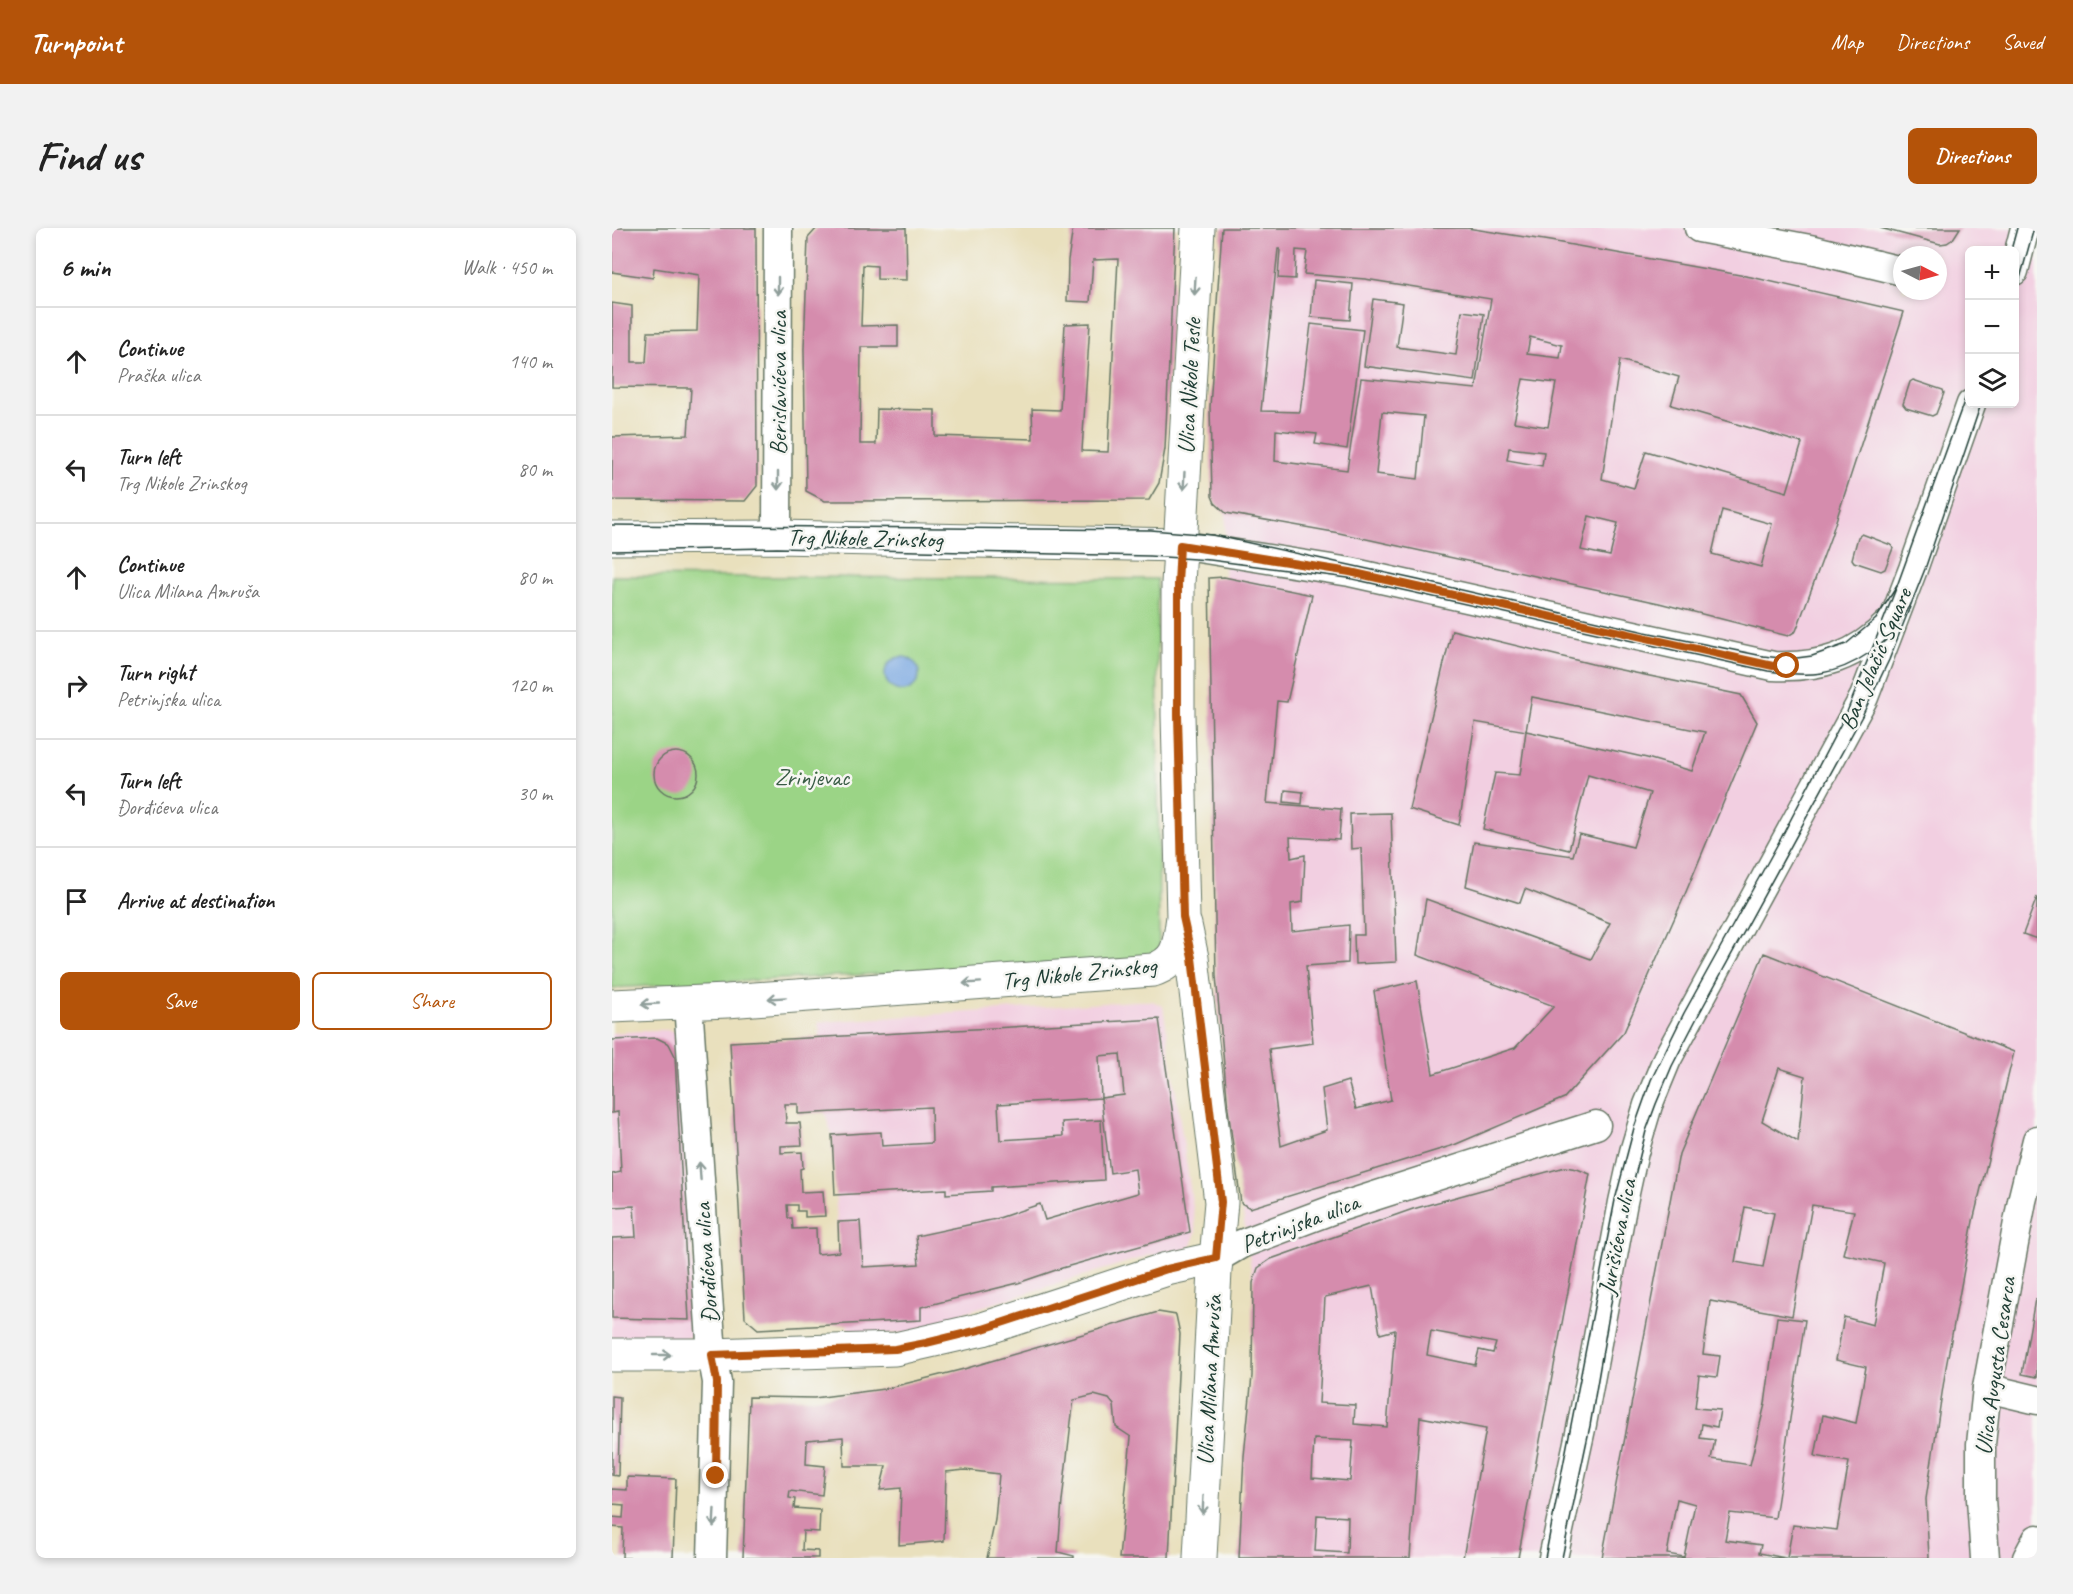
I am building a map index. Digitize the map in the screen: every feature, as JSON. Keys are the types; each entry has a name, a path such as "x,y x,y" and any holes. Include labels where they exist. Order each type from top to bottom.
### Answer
{"street":[{"name":"Berislavićeva ulica","path":"777,537 778,228"},
{"name":"Ulica Nikole Tesle","path":"1180,545 1198,228"},
{"path":"1699,228 1815,250 1893,269"},
{"path":"2019,251 2025,228"},
{"name":"Ban Jelačić Square","path":"1735,933 1860,706 1913,569 1970,408"},
{"name":"Trg Nikole Zrinskog","path":"612,538 777,537 1180,545 1178,715 1183,917 1173,959 1165,966 1153,970 688,1003 612,1006"},
{"path":"1180,545 1350,572 1773,666 1830,661 1854,651 1869,641 1893,618"},
{"name":"Ulica Milana Amruša","path":"1183,917 1192,958 1221,1202 1200,1558"},
{"name":"Jurišićeva ulica","path":"1553,1558 1582,1424 1623,1202 1640,1130 1667,1059 1735,933"},
{"name":"Đorđićeva ulica","path":"688,1003 712,1355 717,1382 712,1558"},
{"name":"Petrinjska ulica","path":"612,1355 712,1355 895,1349 983,1329 1167,1269 1216,1258 1241,1244 1337,1208 1596,1125"},
{"name":"Ulica Augusta Cesarca","path":"1985,1558 1981,1499 1981,1444 1987,1388 2015,1234 2037,1140"},
{"path":"1987,1388 2037,1400"},
{"path":"2027,1558 2037,1539"}],"shaded area":[{"path":"1222,228 2037,228 2037,1558 1239,1558 1244,1456 1252,1376 1253,1283 1228,1109 1216,976 1209,578 1224,577 1226,513 1215,503 1212,496 1210,407"},
{"path":"1152,1001 1163,1006 1194,1214 1196,1232 1192,1244 1187,1249 1156,1261 1154,1254 962,1313 963,1320 927,1332 848,1336 846,1288 840,1272 832,1135 825,1113 819,1022"},
{"path":"655,1030 676,1032 698,1321 690,1337 677,1340 612,1338 612,1033"}],"green space":[{"name":"Zrinjevac","path":"612,576 1157,579 1159,959 612,988"}],"water":[{"path":"902,657 914,662 919,674 914,686 902,691 890,686 885,674 890,662"}],"building":[{"path":"612,228 756,228 757,486 745,501 612,500 612,437 688,435 691,388 612,387 612,303 632,306 632,362 646,362 648,332 697,331 699,275 654,268 653,278 612,272"},
{"path":"817,228 906,228 907,280 877,279 877,266 863,265 861,326 898,325 898,347 861,347 860,444 876,444 877,409 935,410 935,436 1033,439 1032,409 1060,410 1065,324 1090,323 1082,451 1108,452 1118,259 1093,260 1090,302 1067,301 1068,260 1073,228 1175,228 1165,449 1159,483 1149,500 825,501 806,491 804,349 808,238"},
{"path":"1222,228 1467,228 1751,277 1904,312 1831,536 1796,631 1788,636 1659,603 1339,533 1226,513 1215,503 1212,496 1210,407","holes":["1278,249 1280,249 1278,278 1295,279 1296,250 1307,251 1304,274 1365,279 1491,299 1476,389 1361,378 1347,470 1275,461 1276,430 1317,434 1315,444 1347,449 1363,330 1311,324 1300,412 1261,411","1530,337 1562,345 1560,358 1527,354","1620,360 1679,377 1671,405 1802,443 1787,492 1646,451 1634,488 1602,479","1523,379 1556,383 1548,427 1514,422","1382,412 1424,416 1418,479 1376,474","1509,448 1544,452 1542,466 1507,460","1722,510 1772,524 1761,567 1712,554","1589,516 1618,523 1610,556 1581,550"]},
{"path":"1880,228 1960,228 1953,239 1940,244"},
{"path":"1314,280 1353,284 1350,320 1311,317"},
{"path":"1373,299 1403,303 1397,347 1456,355 1462,311 1484,314 1475,381 1364,366"},
{"path":"1913,380 1943,390 1936,414 1932,416 1906,408 1903,404 1910,382"},
{"path":"1862,534 1891,545 1893,548 1885,569 1881,571 1854,562 1852,559 1858,537"},
{"path":"1224,577 1312,595 1287,702 1277,701 1267,803 1341,809 1339,840 1290,837 1291,858 1305,855 1303,902 1291,904 1292,931 1349,925 1348,963 1306,966 1313,1043 1269,1049 1281,1146 1327,1130 1322,1089 1348,1081 1356,1109 1391,1100 1374,991 1417,981 1433,1074 1515,1048 1554,1006 1417,955 1426,899 1591,959 1610,923 1525,889 1520,903 1466,886 1474,842 1573,856 1579,834 1633,847 1650,793 1588,775 1569,850 1483,829 1495,773 1520,775 1526,731 1475,722 1459,825 1409,809 1452,630 1592,664 1741,695 1757,722 1624,1032 1564,1098 1454,1145 1250,1208 1241,1203 1228,1109 1216,976 1209,578","holes":["1532,697 1705,732 1692,771 1647,758 1526,731"]},
{"path":"676,752 692,758 698,774 692,790 676,796 660,790 654,774 660,758"},
{"path":"1285,790 1303,792 1302,804 1284,802"},
{"path":"1391,813 1396,962 1355,964 1354,935 1364,935 1361,848 1351,849 1350,814"},
{"path":"2037,897 2037,939 2023,934"},
{"path":"1764,953 2014,1052 1973,1221 1946,1367 1926,1499 1929,1558 1787,1558 1793,1525 1837,1530 1849,1462 1815,1456 1823,1415 1856,1423 1866,1367 1836,1360 1844,1317 1873,1325 1884,1263 1843,1254 1854,1211 1812,1205 1792,1316 1710,1301 1703,1354 1720,1356 1717,1377 1699,1375 1695,1408 1720,1410 1717,1427 1702,1424 1700,1438 1715,1440 1711,1459 1750,1465 1765,1404 1777,1317 1805,1320 1775,1518 1730,1513 1725,1540 1761,1545 1759,1553 1786,1558 1602,1558 1679,1154","holes":["1779,1068 1805,1076 1798,1142 1762,1121","1745,1207 1774,1213 1763,1267 1735,1262","1677,1499 1695,1504 1684,1557 1667,1554"]},
{"path":"1159,1019 1190,1232 1062,1268 1018,1283 921,1307 921,1320 758,1329 745,1318 730,1042","holes":["1120,1054 1124,1095 1101,1098 1099,1056","1101,1098 1110,1173 1135,1169 1138,1193 1045,1220 1040,1204 996,1219 916,1236 919,1264 863,1267 860,1221 838,1222 839,1252 817,1254 816,1228 793,1229 792,1218 788,1218 787,1205 797,1205 797,1211 805,1211 805,1217 825,1216 823,1191 801,1192 802,1152 781,1153 781,1146 802,1145 800,1123 786,1123 785,1104 798,1104 798,1114 931,1107 932,1143 882,1146 881,1132 832,1135 835,1195 946,1189 946,1194 991,1191 991,1187 1104,1180 1101,1120 1062,1122 1063,1136 1000,1140 998,1104"]},
{"path":"657,1038 669,1044 675,1056 689,1320 612,1318 612,1238 636,1237 634,1206 612,1207 612,1174 621,1172 618,1112 612,1113 612,1040"},
{"path":"1565,1167 1590,1174 1518,1558 1463,1558 1486,1429 1420,1417 1410,1558 1239,1558 1244,1456 1252,1376 1253,1283 1258,1268 1271,1259 1413,1209","holes":["1372,1286 1380,1334 1395,1330 1387,1427 1354,1424 1355,1405 1319,1403 1325,1297","1431,1331 1496,1343 1493,1353 1479,1350 1475,1365 1427,1355","1314,1439 1353,1441 1350,1481 1312,1478","1317,1515 1348,1517 1347,1553 1315,1551"]},
{"path":"2035,1299 2037,1299 2037,1377 2022,1374"},
{"path":"1158,1312 1176,1315 1180,1334 1169,1558 1119,1558 1131,1437 1116,1427 1114,1405 1109,1399 1094,1395 1074,1400 1071,1422 1058,1552 1074,1556 1074,1558 987,1558 995,1520 999,1474 965,1470 946,1472 944,1541 899,1545 901,1488 880,1490 886,1466 844,1466 843,1437 807,1440 806,1464 825,1466 822,1495 790,1491 789,1498 795,1499 794,1508 820,1510 819,1532 803,1531 802,1550 818,1551 818,1558 743,1558 749,1397 814,1398 884,1389 964,1369"},
{"path":"612,1396 620,1397 618,1476 612,1475"},
{"path":"627,1477 676,1479 673,1558 622,1558 623,1528 612,1527 612,1517 623,1518 624,1505 612,1504 612,1489 627,1490"}],"tram line":[{"path":"2012,246 2017,228"},
{"path":"2019,282 2034,228"},
{"path":"1545,1558 1615,1200 1634,1128 1651,1080 1684,1013 1781,838 1847,712 1897,586 1965,399"},
{"path":"1562,1558 1590,1426 1628,1204 1646,1131 1672,1066 1862,716 1889,660 1925,569 1980,408"},
{"path":"612,525 1151,530 1213,535 1645,632 1763,656 1789,659 1812,656 1846,644 1876,619 1897,586"},
{"path":"612,551 777,548 1149,556 1210,560 1348,578 1768,671 1796,674 1832,671 1856,661 1891,635 1910,604"}],"route":[{"path":"716,1476 717,1382 712,1355 895,1349 983,1329 1167,1269 1216,1258 1221,1202 1192,958 1183,917 1178,715 1180,545 1211,548 1350,572 1773,666 1787,666"}]}
